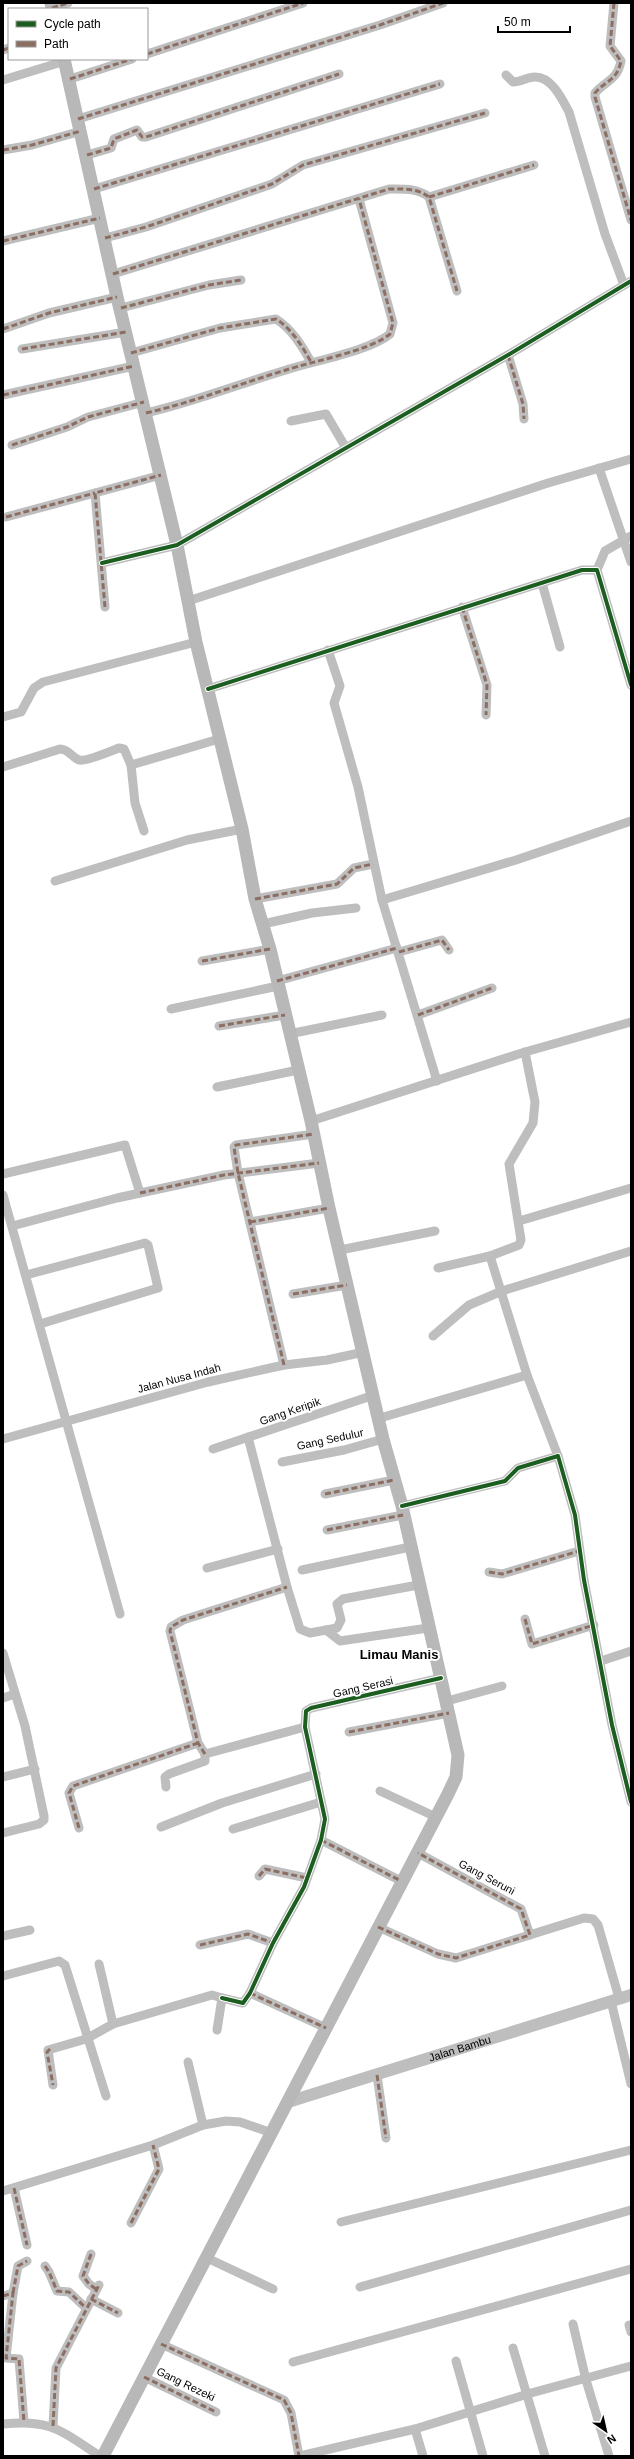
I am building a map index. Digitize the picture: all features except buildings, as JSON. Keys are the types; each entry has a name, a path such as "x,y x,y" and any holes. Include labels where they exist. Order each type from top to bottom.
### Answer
{"main road":[{"path":"65,60 119,302 177,545 196,642 242,829 256,899 270,948 289,1034 311,1121 329,1208 380,1418 383,1439 403,1511 418,1585 448,1707 458,1765 456,1778 418,1853 401,1881 272,2133 103,2456"}],"street":[{"path":"52,7 68,3"},
{"path":"148,54 303,3"},
{"path":"3,150 32,145 80,125 380,26 443,3"},
{"path":"614,3 610,46 621,61 620,68 615,77 598,90 595,97 631,220"},
{"path":"3,80 65,60"},
{"path":"70,79 129,60"},
{"path":"87,155 111,148 114,138 129,132 137,130 142,137 146,137 339,74"},
{"path":"102,563 177,545 508,355 628,284 605,234 569,112 562,98 552,85 544,80 536,77 513,82 506,74"},
{"path":"94,189 440,84"},
{"path":"105,238 146,227 272,184 285,174 303,165 485,113"},
{"path":"430,197 534,165"},
{"path":"113,274 389,189 418,190 430,197 457,292"},
{"path":"12,445 67,427 88,417 145,407 186,404 382,340 392,330 393,323 359,199"},
{"path":"3,241 100,218"},
{"path":"3,329 49,313 241,280"},
{"path":"3,395 133,359 220,328 276,319 287,327 302,345 311,362"},
{"path":"22,349 126,332"},
{"path":"508,355 523,404 524,419"},
{"path":"291,421 321,413 326,414 346,448"},
{"path":"188,601 631,459"},
{"path":"599,468 628,538 631,562"},
{"path":"6,518 161,475"},
{"path":"95,493 105,607"},
{"path":"628,538 605,551 597,570 631,685"},
{"path":"208,689 582,570 597,570"},
{"path":"542,583 560,647"},
{"path":"462,607 487,685 486,715"},
{"path":"3,717 21,712 34,688 43,682 196,642"},
{"path":"328,650 340,686 334,702 358,787 382,900 438,1081"},
{"path":"131,765 219,739"},
{"path":"3,767 60,749 65,749 76,759 83,761 119,748 124,749 131,765 135,803 144,831"},
{"path":"382,900 516,860 631,821"},
{"path":"55,881 187,840 242,829"},
{"path":"256,899 337,884 354,868 374,864"},
{"path":"263,924 312,913 356,908"},
{"path":"171,1009 278,983 398,950 442,940 449,950"},
{"path":"202,961 270,948"},
{"path":"418,1015 492,988"},
{"path":"219,1026 285,1015"},
{"path":"289,1034 382,1015"},
{"path":"311,1121 525,1052 631,1022"},
{"path":"438,1268 490,1256 519,1245 521,1240 519,1221 509,1164 527,1136 534,1114 534,1092 525,1052"},
{"path":"217,1087 298,1070"},
{"path":"284,1365 238,1173 234,1145 314,1134"},
{"path":"3,1174 125,1145 140,1193"},
{"path":"12,1226 140,1193 238,1173 319,1163"},
{"path":"519,1221 631,1188"},
{"path":"3,1195 40,1324 65,1422 120,1614"},
{"path":"250,1222 329,1208"},
{"path":"340,1250 435,1231"},
{"path":"26,1275 94,1255 145,1243 148,1245 158,1288 40,1324"},
{"path":"433,1336 469,1305 502,1291 631,1251"},
{"path":"490,1256 527,1375 558,1456 575,1516 579,1551 612,1725 631,1802"},
{"path":"293,1294 347,1284"},
{"name":"Jalan Nusa Indah","path":"4,1436 65,1422 208,1382 284,1365 364,1352"},
{"path":"380,1418 527,1375"},
{"name":"Gang Keripik","path":"213,1449 374,1395"},
{"path":"248,1438 287,1588 300,1629 310,1633 337,1628 340,1624 337,1604 343,1598 418,1585"},
{"name":"Gang Sedulur","path":"282,1462 344,1450 383,1439"},
{"path":"327,1530 403,1511 505,1481 518,1468 558,1456"},
{"path":"325,1494 394,1480"},
{"path":"302,1570 410,1547"},
{"path":"208,1568 278,1549"},
{"path":"490,1572 502,1574 579,1551"},
{"path":"166,1787 165,1777 204,1763 205,1754 198,1743 170,1631 171,1627 183,1620 287,1588"},
{"path":"525,1619 532,1644 594,1625"},
{"path":"326,1630 340,1641 428,1628"},
{"path":"601,1661 631,1651"},
{"path":"3,1653 35,1769 44,1820 34,1826 3,1833"},
{"name":"Gang Serasi","path":"305,1727 304,1716 310,1708 441,1678"},
{"path":"349,1732 448,1707 502,1686"},
{"path":"3,1698 15,1694"},
{"path":"53,2085 48,2050 86,2039 113,2024 212,1994 242,2003 250,1993 273,1943 307,1878 321,1840 325,1819 305,1727 205,1754"},
{"path":"79,1828 69,1793 73,1786 198,1743"},
{"path":"3,1777 35,1769"},
{"path":"161,1827 222,1802 316,1774"},
{"path":"380,1791 436,1817"},
{"path":"233,1829 322,1802"},
{"path":"321,1840 401,1881"},
{"name":"Gang Seruni","path":"418,1853 521,1909 530,1935"},
{"path":"259,1876 265,1869 307,1878"},
{"path":"378,1927 438,1954 456,1958 584,1918 593,1919 598,1925 615,2000 631,2084"},
{"path":"3,1936 30,1930"},
{"path":"200,1945 248,1934 273,1943"},
{"path":"3,1976 45,1964 58,1961 62,1962 86,2039 106,2096"},
{"path":"99,1964 113,2024"},
{"path":"250,1993 326,2028"},
{"name":"Jalan Bambu","path":"288,2102 631,1995"},
{"path":"217,2030 222,1998"},
{"path":"188,2062 203,2126"},
{"path":"377,2075 386,2138"},
{"path":"3,2191 153,2145 203,2126 226,2121 240,2122 272,2133"},
{"path":"130,2223 158,2170 153,2145"},
{"path":"341,2222 631,2150"},
{"path":"14,2188 27,2245"},
{"path":"360,2287 631,2210"},
{"path":"53,2426 56,2368 98,2287 89,2284 83,2276 91,2254"},
{"path":"207,2258 272,2289"},
{"path":"24,2422 19,2359 6,2358 13,2293 18,2266 27,2261"},
{"path":"45,2266 57,2291 69,2292 86,2308"},
{"path":"293,2362 631,2269"},
{"path":"3,2296 13,2293"},
{"path":"91,2299 118,2313"},
{"path":"573,2324 586,2380 608,2456"},
{"path":"161,2344 284,2400 291,2413 299,2456 359,2444 415,2429 527,2394 586,2380 631,2366"},
{"path":"513,2348 545,2456"},
{"path":"456,2361 483,2456"},
{"name":"Gang Rezeki","path":"144,2377 216,2412"},
{"path":"3,2424 24,2422 53,2426 100,2456"},
{"path":"415,2429 423,2456"}],"marked path":[{"path":"52,8 68,3"},
{"path":"148,54 303,3"},
{"path":"78,119 380,25 443,3"},
{"path":"614,3 610,46 621,61 617,73 595,93 595,97 631,220"},
{"path":"3,50 8,48"},
{"path":"70,79 129,60"},
{"path":"87,155 111,148 114,139 137,130 142,137 146,137 339,74"},
{"path":"94,189 440,84"},
{"path":"105,238 146,227 272,184 303,165 485,113"},
{"path":"3,150 32,145 81,131"},
{"path":"429,197 534,165"},
{"path":"113,274 389,189 405,189 420,192 429,197 457,291"},
{"path":"146,413 164,409 268,375 369,346 390,334 393,323 359,199"},
{"path":"3,241 100,218"},
{"path":"121,308 209,285 241,280"},
{"path":"3,329 49,313 117,297"},
{"path":"131,353 220,328 276,319 292,333 311,362"},
{"path":"22,349 126,332"},
{"path":"508,355 523,404 524,419"},
{"path":"3,395 134,366"},
{"path":"12,445 67,427 88,417 144,402"},
{"path":"105,607 95,493 161,475"},
{"path":"6,517 95,493"},
{"path":"462,607 487,685 486,715"},
{"path":"255,899 337,884 354,868 373,864"},
{"path":"399,952 442,940 449,950"},
{"path":"277,981 397,948"},
{"path":"202,961 270,949"},
{"path":"418,1015 492,988"},
{"path":"219,1026 285,1015"},
{"path":"284,1365 238,1173 234,1147 236,1145 314,1134"},
{"path":"140,1193 224,1175 319,1163"},
{"path":"250,1222 329,1208"},
{"path":"293,1294 347,1285"},
{"path":"325,1494 394,1480"},
{"path":"327,1530 403,1515"},
{"path":"489,1572 502,1574 579,1551"},
{"path":"205,1754 198,1743 170,1631 171,1627 183,1620 287,1587"},
{"path":"525,1619 532,1644 594,1625"},
{"path":"349,1732 449,1713"},
{"path":"79,1828 69,1793 73,1786 198,1743"},
{"path":"321,1840 401,1881"},
{"path":"378,1927 438,1954 456,1958 530,1935 521,1909 418,1853"},
{"path":"259,1876 265,1869 307,1878"},
{"path":"200,1945 248,1934 273,1943"},
{"path":"250,1993 326,2028"},
{"path":"50,2049 47,2052 53,2085"},
{"path":"377,2075 386,2138"},
{"path":"131,2223 159,2169 153,2145"},
{"path":"14,2188 27,2245"},
{"path":"91,2254 83,2276 89,2284 96,2289"},
{"path":"13,2293 18,2266 27,2261"},
{"path":"45,2266 57,2291 69,2292 86,2308"},
{"path":"53,2426 56,2368 99,2285"},
{"path":"3,2296 13,2293 6,2358 19,2359 24,2422"},
{"path":"91,2299 118,2313"},
{"path":"161,2344 284,2400 291,2413 299,2456"},
{"path":"144,2377 216,2412"}],"cycle path":[{"path":"102,563 177,545 508,355 631,281"},
{"path":"208,689 582,570 597,570 631,685"},
{"path":"402,1506 505,1481 518,1468 558,1456 575,1515 584,1580 612,1725 631,1802"},
{"path":"222,1998 243,2003 250,1993 273,1943 304,1887 321,1840 325,1819 305,1727 306,1711 311,1708 441,1678"}],"district":[{"name":"Limau Manis","path":"399,1654"}]}
